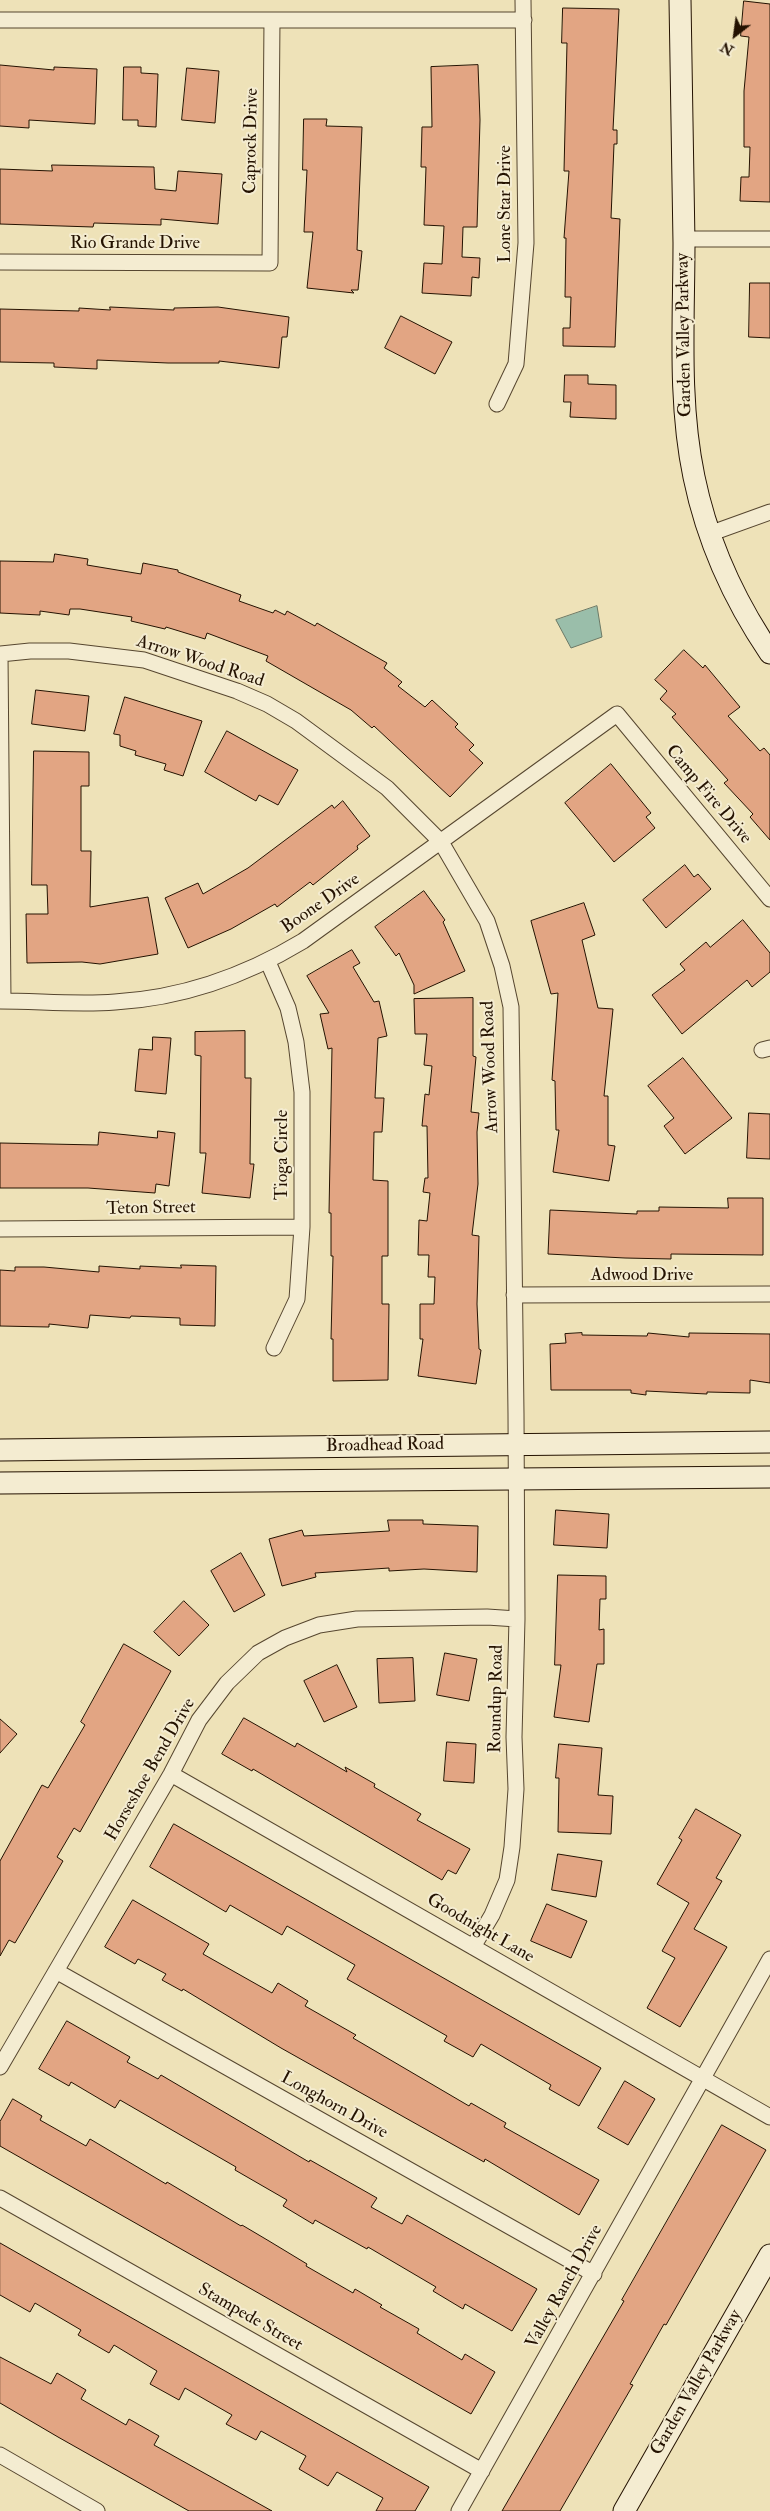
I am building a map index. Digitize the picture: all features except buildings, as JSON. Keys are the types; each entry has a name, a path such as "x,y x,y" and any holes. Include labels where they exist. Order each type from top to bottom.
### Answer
{"street":[{"name":"Lone Star Drive","path":"497,404 516,364 526,243 523,0"},
{"name":"Garden Valley Parkway","path":"680,0 684,381 687,424 694,476 709,534 728,579 770,654"},
{"path":"0,20 524,20"},
{"name":"Caprock Drive","path":"270,264 272,20"},
{"path":"684,239 770,239"},
{"name":"Rio Grande Drive","path":"0,262 270,264"},
{"path":"709,534 770,512"},
{"name":"Arrow Wood Road","path":"0,654 30,651 106,654 144,660 237,691 267,704 335,749 387,788 441,842 487,921 502,966 510,1007 516,1444"},
{"path":"0,654 1,1001"},
{"name":"Boone Drive","path":"1,1001 116,1002 205,988 268,962 303,942 617,714"},
{"name":"Camp Fire Drive","path":"617,714 770,899"},
{"name":"Tioga Circle","path":"268,962 288,1008 296,1042 302,1092 302,1227 297,1299 274,1348"},
{"name":"Teton Street","path":"0,1229 302,1227"},
{"name":"Adwood Drive","path":"514,1295 770,1294"},
{"name":"Broadhead Road","path":"0,1450 770,1442"},
{"name":"Roundup Road","path":"473,1946 492,1915 507,1880 512,1847 516,1789 514,1737 517,1618 516,1444"},
{"name":"Broadhead Road","path":"0,1483 516,1480 770,1476"},
{"name":"Horseshoe Bend Drive","path":"0,2067 171,1774 199,1720 228,1683 258,1653 285,1638 319,1625 357,1618 517,1618"},
{"name":"Goodnight Lane","path":"171,1774 473,1946 702,2081 770,2118"},
{"name":"Valley Ranch Drive","path":"459,2511 770,1959"},
{"name":"Longhorn Drive","path":"56,1971 594,2274"},
{"name":"Stampede Street","path":"0,2198 482,2472"},
{"name":"Garden Valley Parkway","path":"624,2511 770,2254"},
{"path":"0,2455 97,2511"}],"shaded area":[{"path":"597,606 602,637 571,648 556,620"}]}
